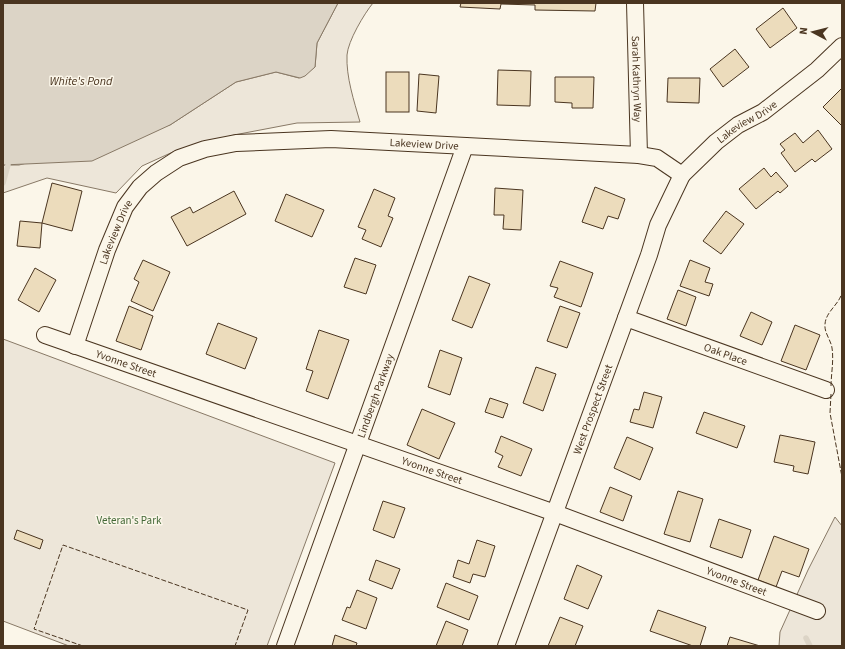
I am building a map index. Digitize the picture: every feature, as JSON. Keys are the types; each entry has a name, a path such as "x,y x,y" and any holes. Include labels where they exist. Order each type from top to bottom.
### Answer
{"street":[{"name":"Sarah Kathryn Way","path":"635,3 639,155"},
{"name":"Lakeview Drive","path":"74,346 107,250 125,206 140,187 156,173 179,158 205,149 236,143 331,139 639,155 657,158 682,175 716,142 738,125 763,112 817,70 842,46"},
{"name":"Lindbergh Parkway","path":"285,646 465,146"},
{"name":"West Prospect Street","path":"506,646 649,255 658,225 682,175"},
{"name":"Oak Place","path":"626,318 826,390"},
{"name":"Yvonne Street","path":"45,335 555,513 817,611"}],"green space":[{"path":"338,3 373,3 357,28 350,43 347,55 349,80 360,122 297,123 234,135 175,151 142,166 116,193 47,178 3,193 3,165 19,165 170,125 236,82 276,72 299,78 315,67 317,43"},
{"name":"Veteran's Park","path":"3,339 335,463 267,646 69,646 3,621"},
{"path":"835,517 842,526 842,646 779,646 780,632 808,570"}],"water":[{"name":"White's Pond","path":"3,3 338,3 317,43 315,67 305,76 300,78 276,72 236,82 170,125 92,161 3,165"}],"building":[{"path":"461,3 596,3 595,11 535,10 535,5 501,4 500,9 460,7"},
{"path":"783,8 797,28 770,48 756,29"},
{"path":"735,49 749,67 723,87 710,69"},
{"path":"498,70 531,71 530,106 497,105"},
{"path":"386,72 409,72 409,112 386,112"},
{"path":"419,74 439,76 436,113 417,111"},
{"path":"555,77 594,77 593,108 572,108 572,103 555,102"},
{"path":"668,78 700,78 699,103 667,102"},
{"path":"842,88 842,123 841,125 823,107"},
{"path":"818,130 832,149 815,162 812,159 795,172 781,153 785,150 780,144 795,133 803,143"},
{"path":"764,168 771,177 776,172 788,186 780,193 778,191 756,209 739,189"},
{"path":"52,183 82,191 72,231 42,223"},
{"path":"595,187 625,199 618,219 608,216 603,229 582,222"},
{"path":"495,188 523,190 521,230 503,229 504,215 494,215"},
{"path":"374,189 395,198 388,216 393,218 381,247 362,239 366,230 358,227"},
{"path":"234,191 246,214 187,246 171,217 190,207 193,213"},
{"path":"286,194 324,210 312,237 275,221"},
{"path":"726,211 744,224 721,254 703,241"},
{"path":"20,221 42,223 40,248 17,246"},
{"path":"355,258 376,265 366,294 344,287"},
{"path":"143,260 170,272 153,311 131,301 139,282 134,279"},
{"path":"690,260 710,268 705,282 713,284 709,296 680,286"},
{"path":"560,261 593,273 581,307 554,297 558,288 550,286"},
{"path":"35,268 56,280 39,312 18,300"},
{"path":"469,276 490,284 472,328 452,320"},
{"path":"678,290 696,297 686,326 667,319"},
{"path":"129,306 153,316 141,350 116,341"},
{"path":"560,306 580,313 567,348 547,341"},
{"path":"751,312 772,322 762,345 740,336"},
{"path":"218,323 257,338 245,369 206,354"},
{"path":"795,325 820,335 806,370 781,361"},
{"path":"319,330 349,340 328,399 306,391 313,371 306,369"},
{"path":"440,350 462,358 450,395 428,387"},
{"path":"536,367 556,374 543,411 523,403"},
{"path":"644,392 662,397 653,428 630,422 634,409 639,410"},
{"path":"490,398 508,404 503,418 485,412"},
{"path":"422,409 455,423 439,459 407,445"},
{"path":"704,412 745,426 737,448 696,433"},
{"path":"780,435 815,442 808,474 793,471 794,466 774,462"},
{"path":"501,436 532,449 521,476 498,467 503,456 495,452"},
{"path":"627,437 653,448 640,480 614,468"},
{"path":"610,487 632,496 623,521 600,512"},
{"path":"678,491 703,499 690,542 664,534"},
{"path":"383,501 405,508 394,538 373,530"},
{"path":"719,519 751,530 742,558 710,547"},
{"path":"17,530 43,540 40,549 14,539"},
{"path":"774,536 809,549 799,577 782,571 776,587 758,580"},
{"path":"477,540 495,546 485,577 473,574 470,583 453,577 458,560 469,564"},
{"path":"376,560 400,569 392,589 369,580"},
{"path":"577,565 602,576 588,609 564,599"},
{"path":"446,583 478,596 469,620 437,607"},
{"path":"357,590 377,598 366,629 342,620 347,607 350,608"},
{"path":"658,610 706,627 700,646 693,646 650,631"},
{"path":"560,617 583,626 575,646 548,646"},
{"path":"446,621 468,630 462,646 436,646"},
{"path":"335,635 357,643 356,646 332,646"},
{"path":"730,637 760,646 727,646"}],"waterway":[{"path":"3,183 8,165"},
{"path":"806,638 810,646"}],"fence":[{"path":"831,386 833,353 825,324 828,315 839,300 842,292"},
{"path":"831,394 830,413 842,477"},
{"path":"83,646 34,629 63,545 248,610 235,646"}]}
